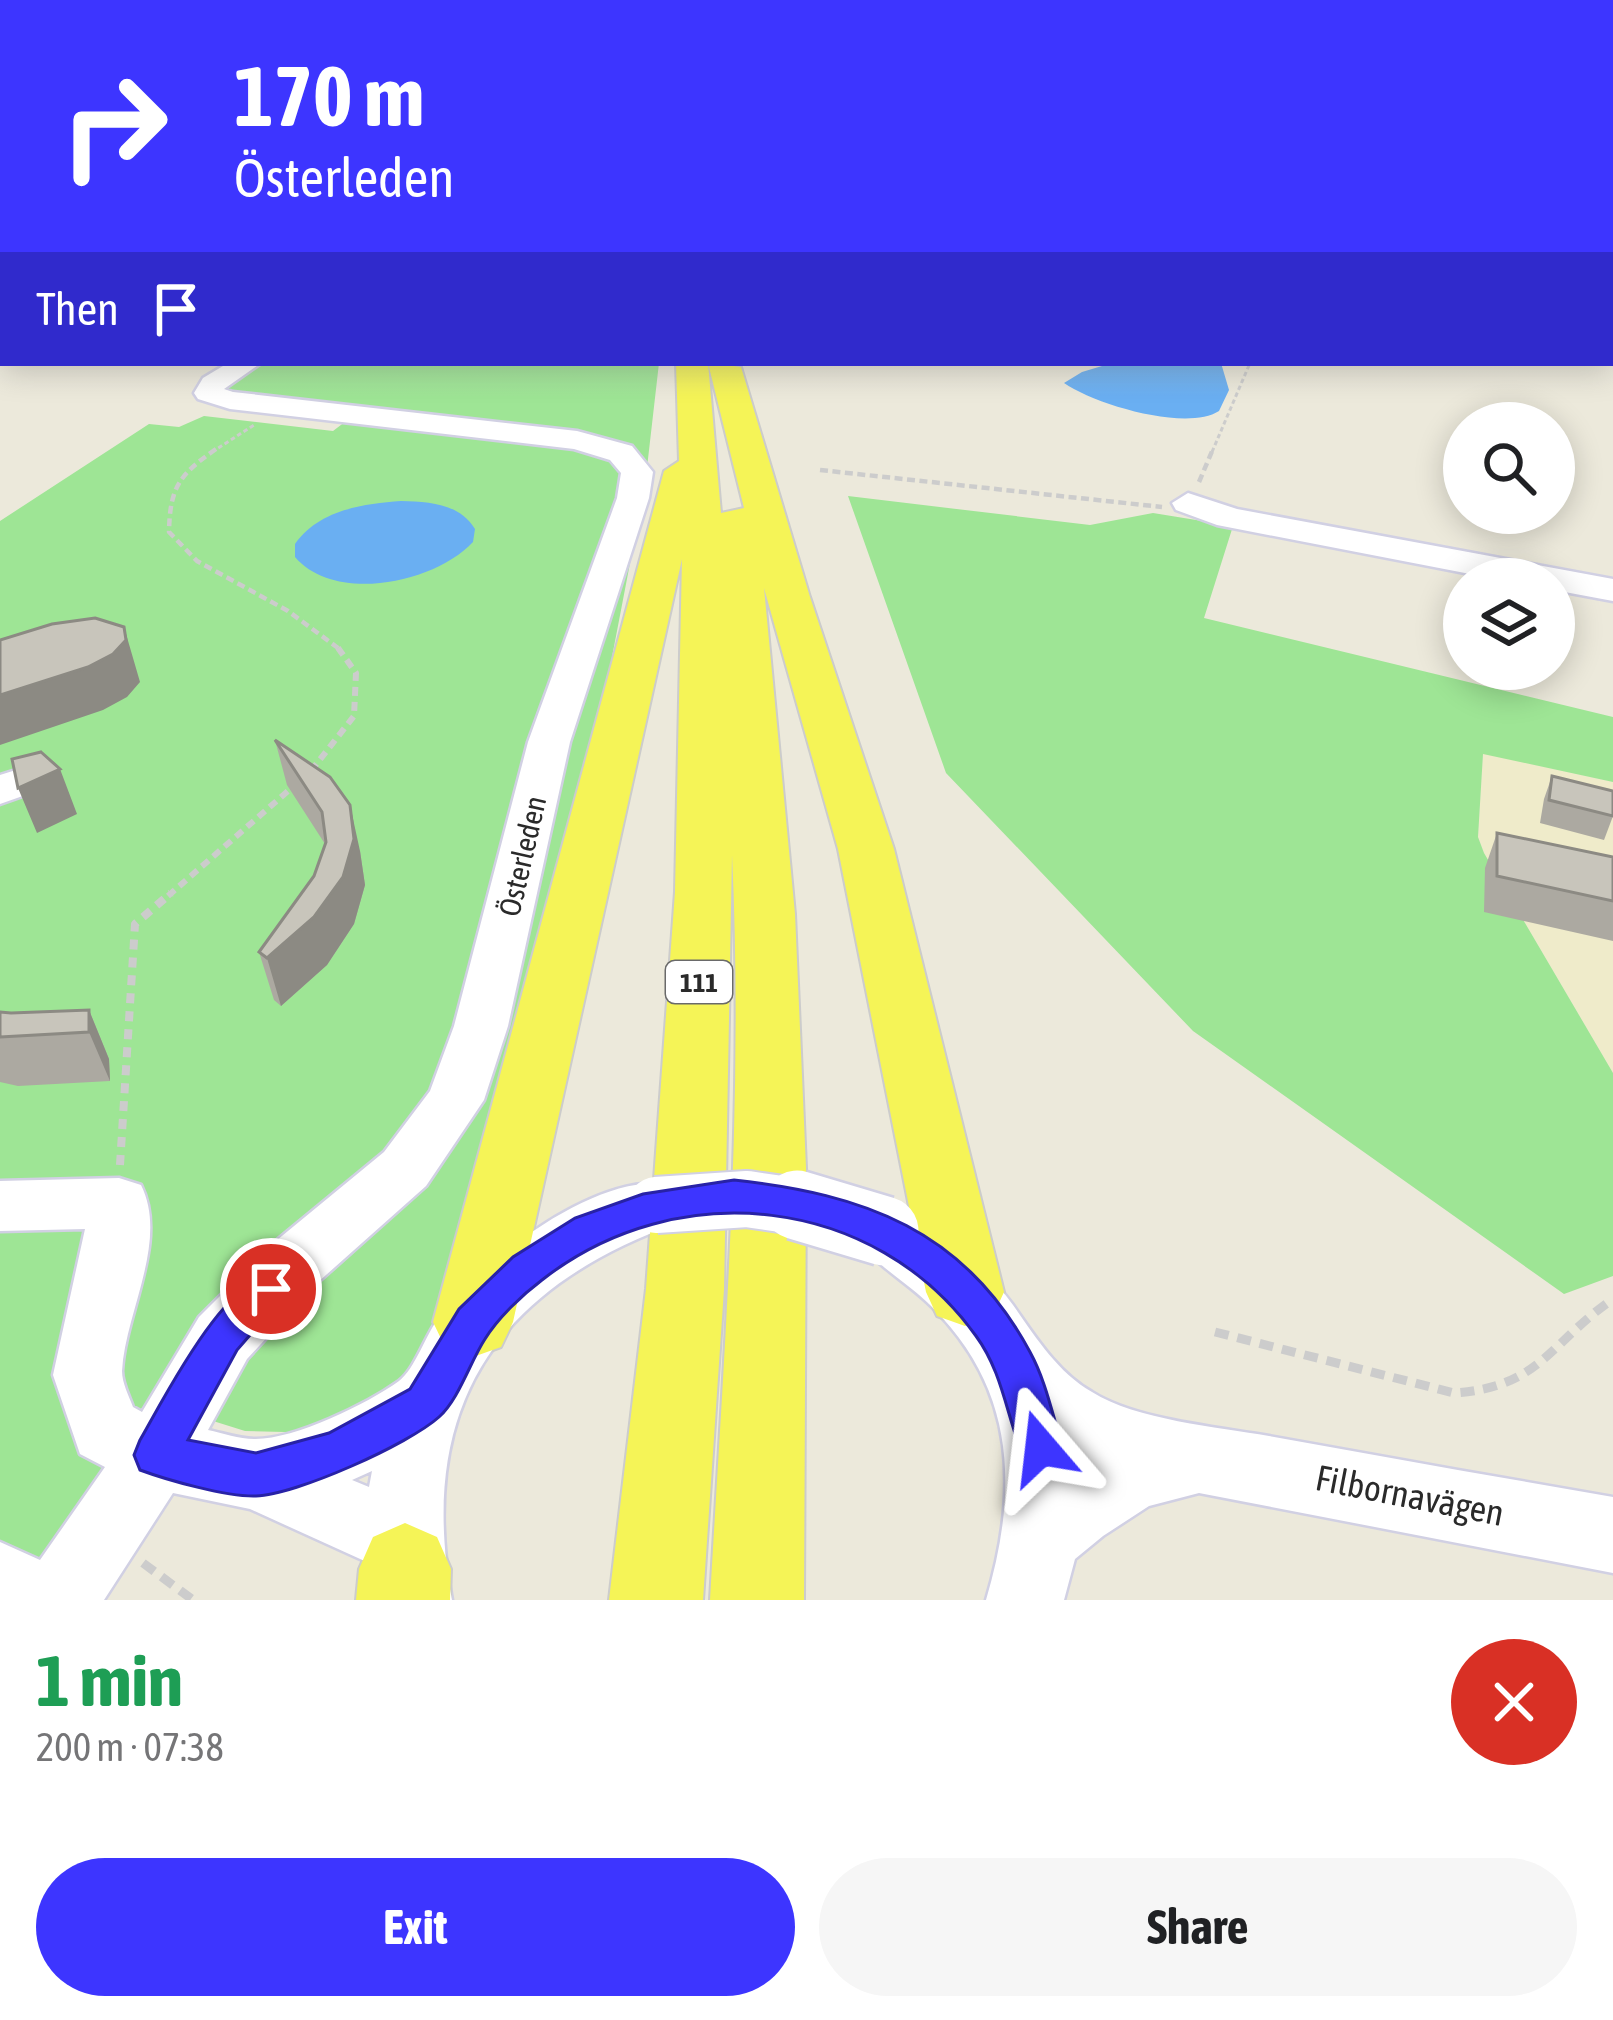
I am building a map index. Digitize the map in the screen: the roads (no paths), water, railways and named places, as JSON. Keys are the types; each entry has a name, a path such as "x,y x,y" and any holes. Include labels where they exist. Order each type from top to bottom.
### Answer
{"main road":[{"name":"111","path":"656,1600 686,1289 704,892 705,588 694,434 713,366"},
{"name":"111","path":"714,366 765,914 770,1168 757,1600"},
{"path":"715,366 866,849 965,1292"},
{"path":"473,1322 694,434"}],"street":[{"name":"Österleden","path":"59,1600 156,1455 223,1337 294,1264 405,1169 455,1100 482,1026 549,742 633,497 637,472 621,453 577,440 208,393 217,381 242,366"},
{"path":"1188,502 1228,518 1443,558"},
{"path":"1575,583 1613,590"},
{"path":"406,1577 402,1498 410,1449 425,1402 473,1322 526,1269 589,1229 656,1205 734,1195 811,1204 884,1231 927,1257 965,1292 1016,1367 1041,1448 1033,1569"},
{"path":"0,1206 118,1203 112,1265 87,1375 105,1430 156,1455 256,1474 406,1577"},
{"name":"Filbornavägen","path":"1016,1367 1066,1415 1111,1436 1205,1460 1613,1535"},
{"path":"256,1474 337,1452 425,1402"},
{"name":"Filbornavägen","path":"1033,1569 1111,1484 1145,1467 1205,1460"},
{"path":"0,1581 41,1600"}],"water":[{"path":"1102,366 1222,366 1229,390 1219,411 1204,417 1163,417 1118,407 1064,383"},
{"path":"401,501 432,503 461,514 475,529 473,542 435,568 385,582 334,580 313,572 295,557 295,544 329,516"}]}
